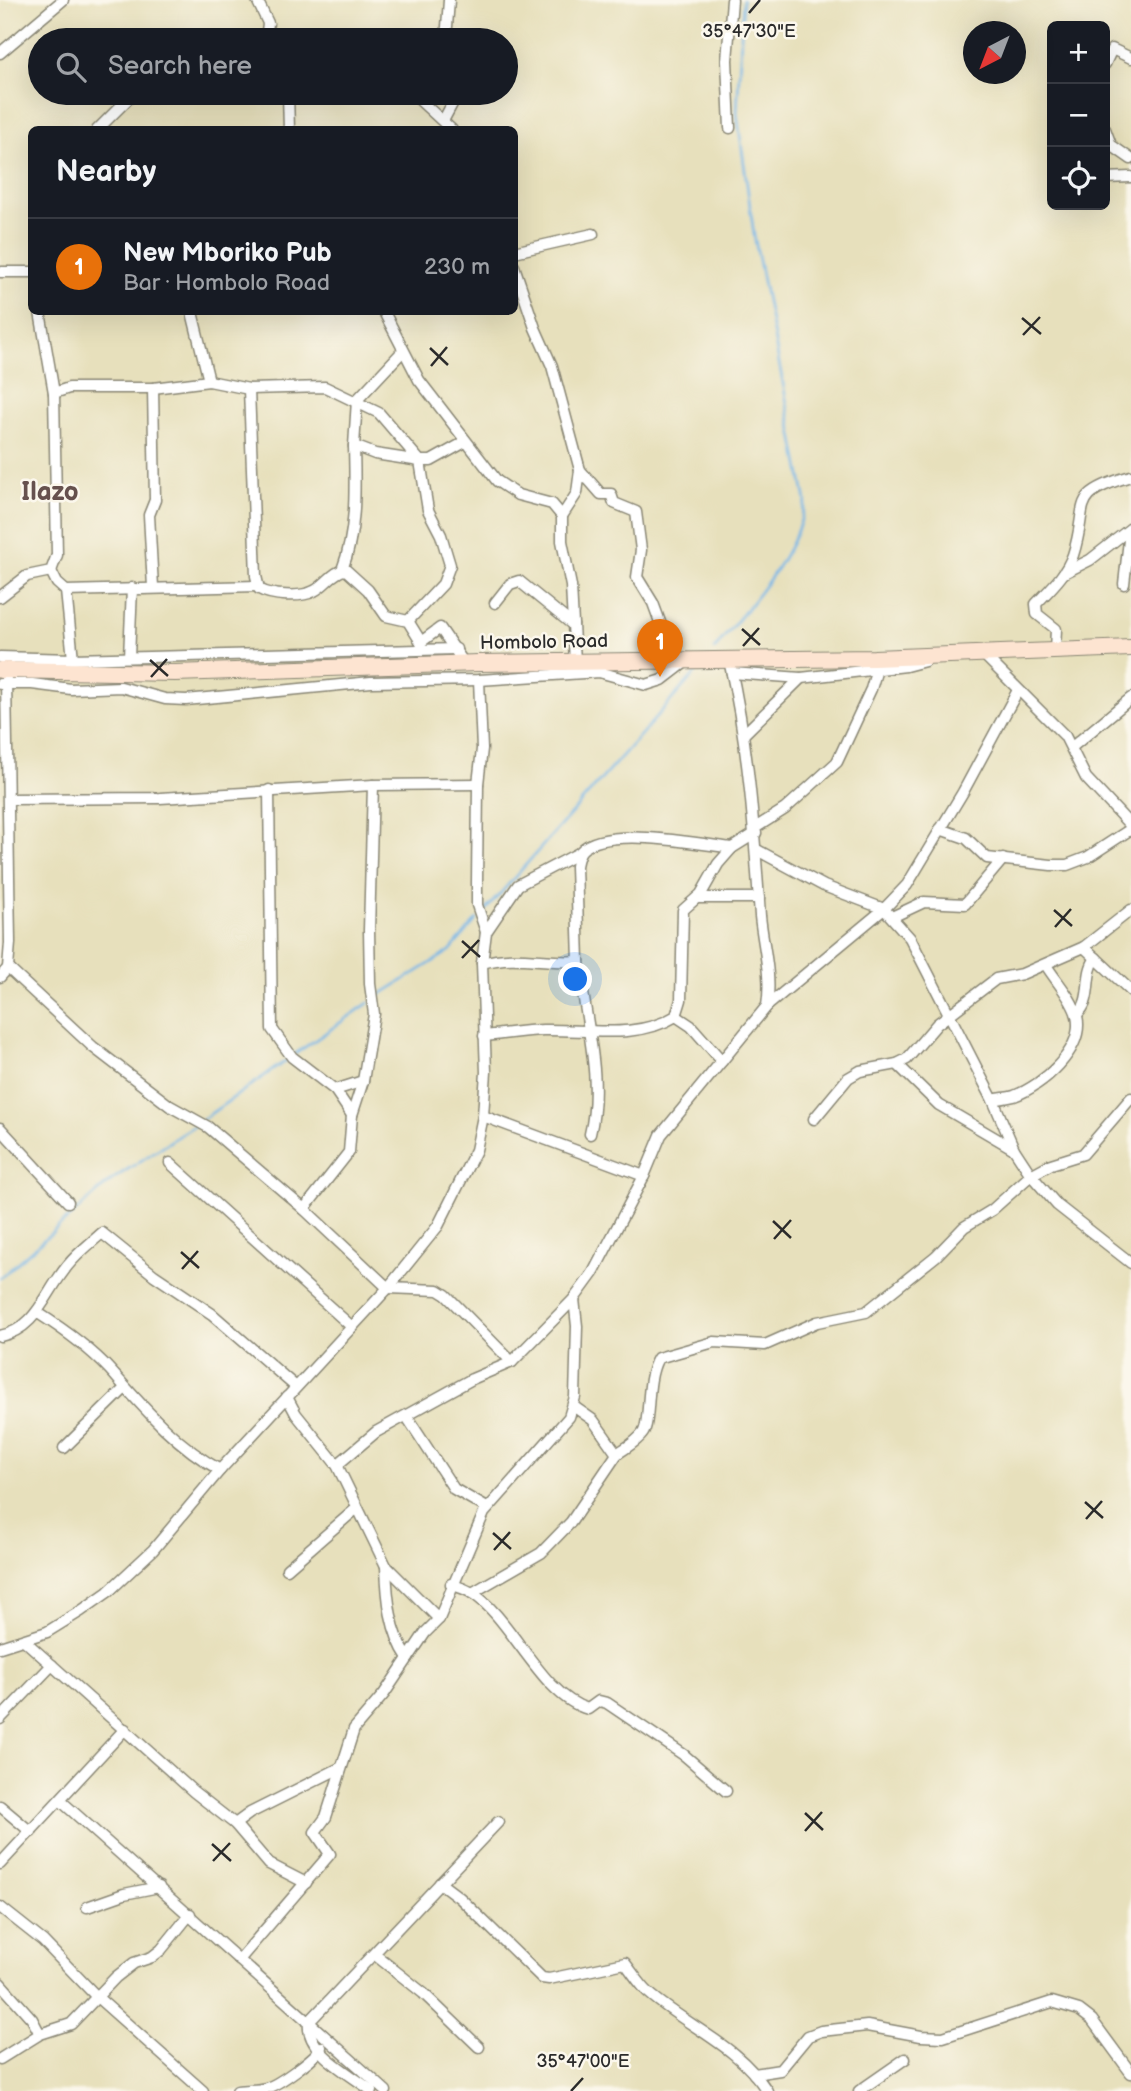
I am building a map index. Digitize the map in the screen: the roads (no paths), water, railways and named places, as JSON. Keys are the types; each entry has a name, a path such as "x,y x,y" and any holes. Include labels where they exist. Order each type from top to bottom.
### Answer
{"street":[{"path":"30,28 63,0"},
{"path":"257,0 268,28"},
{"path":"447,28 449,0"},
{"path":"730,128 727,60 732,0"},
{"path":"0,54 28,30"},
{"path":"1110,53 1112,49 1131,58"},
{"path":"101,126 122,105"},
{"path":"288,105 289,126"},
{"path":"425,105 448,126"},
{"path":"443,121 452,105"},
{"path":"1110,141 1113,147 1131,159"},
{"path":"1110,178 1131,177"},
{"path":"518,251 593,234"},
{"path":"0,272 28,272"},
{"path":"518,278 535,328 552,366 580,470 577,493 562,516 562,541 570,573 575,662"},
{"path":"41,315 54,393 57,555 51,571 57,583 66,591 72,665 71,689"},
{"path":"193,315 209,381"},
{"path":"384,315 402,352 465,442 507,489 552,505 562,516"},
{"path":"66,591 257,586 267,593 308,594 342,570 348,553 352,524 357,400 402,352"},
{"path":"54,393 69,387 153,388 209,381 249,389 318,386 357,400 379,413 420,461 428,510 441,535 450,565 443,584 408,621"},
{"path":"153,388 155,500 149,515 153,587"},
{"path":"249,389 257,586"},
{"path":"354,446 375,454 431,461 465,442"},
{"path":"0,977 8,968 9,799 2,673 32,684 71,689 121,687 165,699 186,701 371,682 479,680 599,673 646,685 662,680 681,660 637,577 641,551 636,512 614,503 611,494 601,494 580,470"},
{"path":"1055,651 1056,629 1035,609 1036,604 1063,573 1072,556 1083,501 1096,489 1131,476"},
{"path":"1063,573 1090,560 1130,529"},
{"path":"1124,584 1130,529"},
{"path":"342,570 358,579 386,616 408,621 421,642 440,628 460,656"},
{"path":"0,597 27,576 51,571"},
{"path":"495,603 510,584 519,581 553,605 573,625"},
{"path":"129,657 132,588"},
{"name":"Hombolo Road","path":"2,673 72,665 175,673 460,656 575,662 681,660 730,667 1131,648"},
{"path":"940,829 966,838 987,858 1066,865 1088,857 1131,828 1086,778 1065,736 983,654"},
{"path":"72,665 129,657 460,656"},
{"path":"767,1006 769,983 759,898 756,830 744,734 730,667 801,678 906,666 941,656"},
{"path":"484,1036 540,1030 641,1031 658,1027 676,1016 681,1000 683,910 697,898 718,864 732,848 785,809 837,762 871,690 877,669"},
{"path":"744,734 801,678"},
{"path":"0,1647 25,1641 71,1618 120,1582 167,1535 220,1470 388,1287 443,1217 476,1150 483,1116 482,963 486,932 477,905 478,784 482,749 479,680"},
{"path":"337,1465 376,1432 472,1379 512,1362 574,1299 593,1273 644,1176 661,1135 767,1006 888,913 913,876 1018,690"},
{"path":"1072,747 1131,698"},
{"path":"9,799 160,798 373,785 478,784"},
{"path":"304,1209 349,1152 352,1115 363,1081 374,1014 370,984 373,785"},
{"path":"269,790 272,1029 292,1057 335,1090 352,1115"},
{"path":"486,932 518,886 601,842 649,837 732,848"},
{"path":"757,850 839,893 888,913 917,949 993,1100 1014,1149 1031,1175 1057,1205 1130,1260"},
{"path":"579,853 576,866 579,961 587,1030 596,1071 590,1134"},
{"path":"888,913 924,902 965,904 1003,859"},
{"path":"697,898 759,898"},
{"path":"814,1119 851,1076 897,1064 906,1059 930,1030 996,979 1022,974 1084,947 1131,910"},
{"path":"1084,947 1131,991"},
{"path":"482,963 502,957 540,958 556,963 579,961"},
{"path":"993,1100 1015,1096 1041,1080 1065,1059 1076,1035 1077,1014 1087,998 1090,967 1096,958"},
{"path":"1046,965 1077,1014"},
{"path":"8,968 93,1047 170,1106 208,1127 304,1209 388,1287 438,1290 512,1362"},
{"path":"676,1016 691,1026 722,1061"},
{"path":"897,1064 939,1105 1014,1149"},
{"path":"335,1090 363,1081"},
{"path":"472,1593 541,1553 571,1522 617,1454 637,1439 645,1428 647,1394 658,1358 714,1342 765,1345 826,1319 863,1313 886,1298 964,1227 992,1210 1031,1175 1051,1164 1083,1154 1131,1098"},
{"path":"483,1116 644,1176"},
{"path":"0,1128 11,1136 68,1202"},
{"path":"170,1163 352,1327"},
{"path":"0,1336 19,1329 38,1313 60,1275 102,1233 154,1275 212,1314 296,1387"},
{"path":"239,1960 330,1854 316,1832 326,1816 354,1729 384,1694 439,1619 451,1584 487,1508 564,1423 573,1406 577,1326 574,1299"},
{"path":"38,1313 109,1369 124,1389 181,1444 220,1470"},
{"path":"64,1448 124,1389"},
{"path":"287,1397 296,1414 337,1465 386,1566 439,1619"},
{"path":"573,1406 593,1420 617,1454"},
{"path":"407,1417 454,1489 487,1508"},
{"path":"287,1569 357,1508"},
{"path":"386,1566 387,1596 396,1637 408,1658"},
{"path":"451,1584 472,1593 523,1648 547,1680 573,1703 588,1709 599,1700 607,1703 684,1755 726,1791"},
{"path":"25,1641 194,1792 235,1824 269,1864 306,1883"},
{"path":"0,1719 52,1665"},
{"path":"0,1864 125,1729"},
{"path":"235,1824 250,1813 340,1768"},
{"path":"61,1801 386,2091"},
{"path":"0,1806 31,1832"},
{"path":"309,2022 498,1822"},
{"path":"440,1883 542,1978 549,1979 625,1963 648,1993 719,2042 754,2074 767,2091"},
{"path":"87,1908 112,1897 159,1887"},
{"path":"0,1907 43,1941 97,1997 202,2091"},
{"path":"0,2059 40,2034 71,2024 134,1963 152,1957 161,1950 190,1914"},
{"path":"374,1955 423,1993 479,2048"},
{"path":"0,1983 32,2019 40,2034"},
{"path":"754,2074 780,2070 808,2036 830,2029 867,2025 921,2036 943,2036 1052,2001 1079,2010 1092,2020 1131,2073"},
{"path":"309,2022 312,2042 320,2051 372,2091"},
{"path":"237,2091 278,2084 320,2051 323,2034"},
{"path":"859,2091 905,2059"}],"waterway":[{"path":"714,650 781,562 792,542 806,501 754,235 737,113 743,0"},
{"path":"484,912 699,669"},
{"path":"375,998 450,951 477,919"},
{"path":"295,1054 370,1002"},
{"path":"203,1119 290,1058"},
{"path":"0,1278 113,1179 195,1125"}],"place":[{"name":"New Mboriko Pub","path":"660,677"}],"district":[{"name":"Ilazo","path":"50,491"}]}
